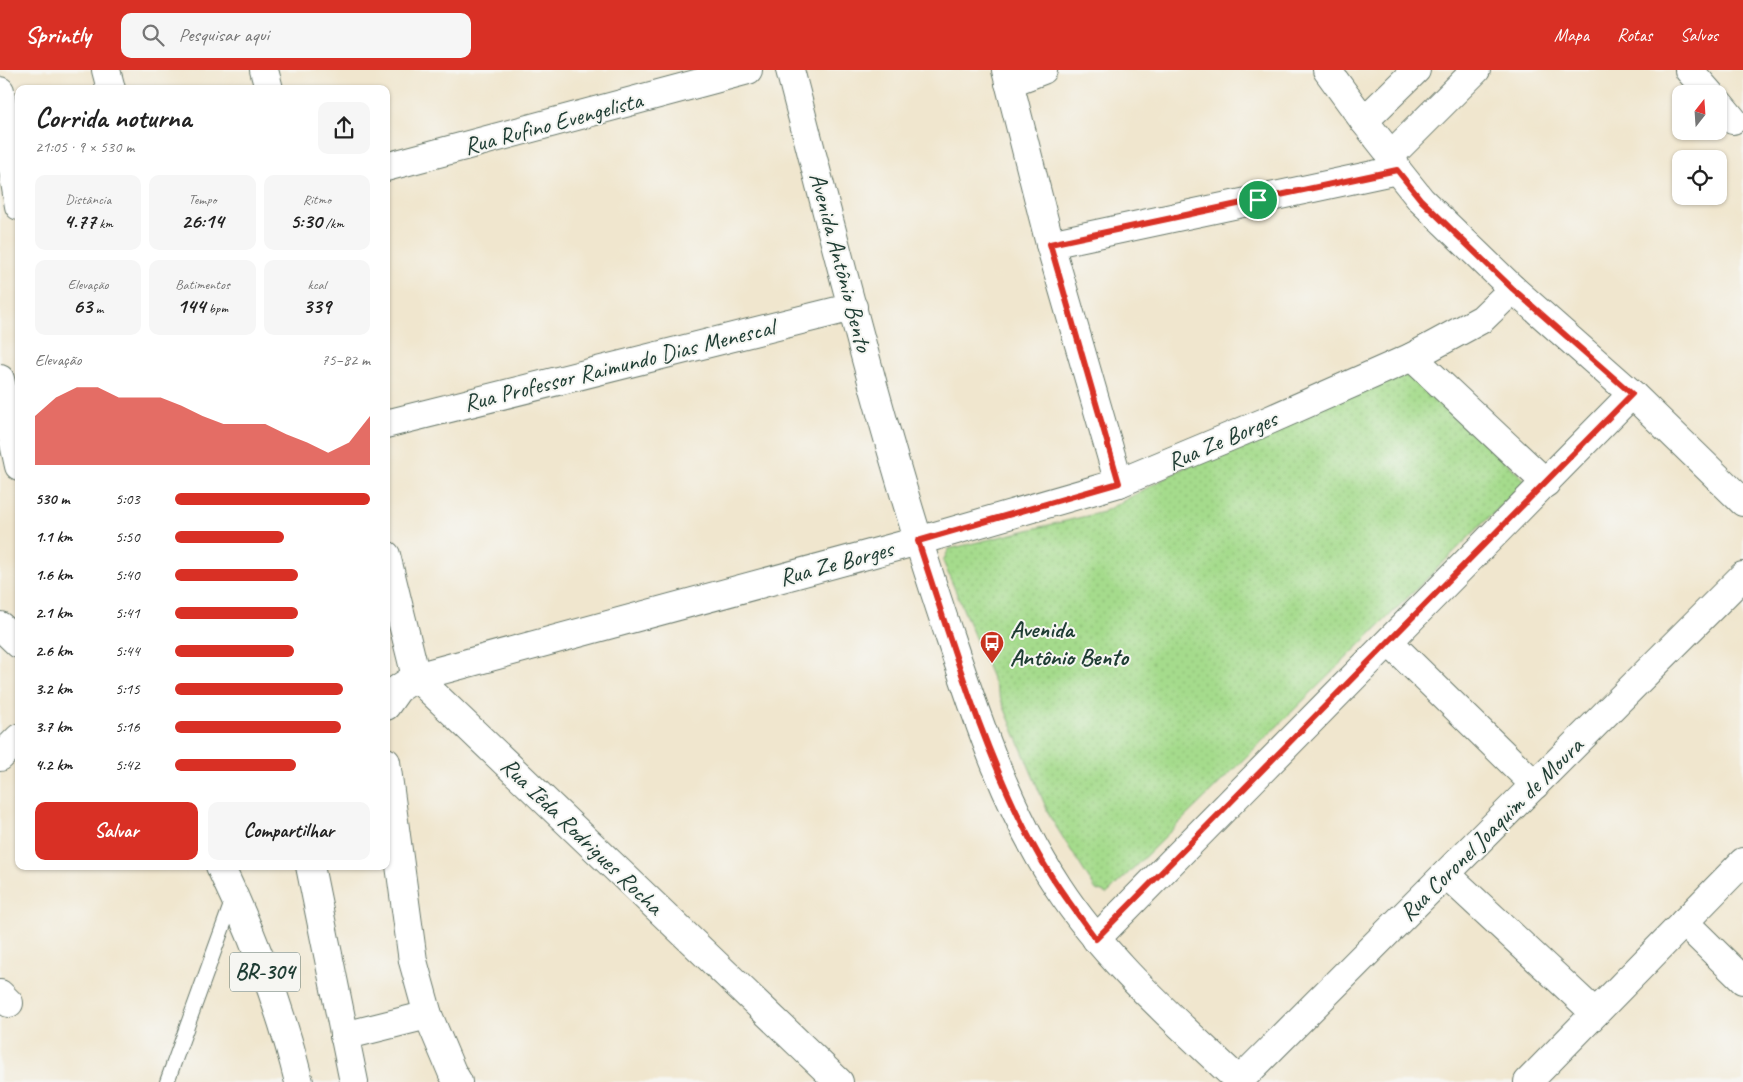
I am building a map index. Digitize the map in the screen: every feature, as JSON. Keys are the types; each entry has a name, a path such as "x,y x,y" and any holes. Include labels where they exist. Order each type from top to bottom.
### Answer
{"main road":[{"path":"106,70 110,85"},
{"path":"264,70 268,85"},
{"name":"Rua Rufino Evengelista","path":"390,166 748,70"},
{"name":"Avenida Antônio Bento","path":"790,70 918,541 978,674 1027,798 1047,840 1101,934 1150,995 1250,1078"},
{"path":"1043,70 1008,76 1050,244 1119,483"},
{"path":"1327,70 1421,200 1513,289 1632,394 1743,502"},
{"path":"1364,121 1416,70"},
{"path":"1050,244 1394,162 1476,70"},
{"path":"1689,70 1702,85"},
{"path":"0,91 15,182"},
{"name":"Rua Ze Borges","path":"416,677 918,541 1119,483 1265,422 1412,357 1482,319 1513,289"},
{"name":"Rua Professor Raimundo Dias Menescal","path":"390,423 853,307"},
{"path":"1412,357 1546,482"},
{"path":"0,378 15,447"},
{"path":"1101,934 1632,394"},
{"path":"390,571 416,677 398,689 390,700"},
{"name":"Rua Coronel Joaquim de Moura","path":"1250,1078 1446,874 1743,576"},
{"path":"0,626 15,640"},
{"path":"1389,642 1535,785"},
{"name":"Rua Iêda Rodrigues Rocha","path":"416,677 839,1082"},
{"path":"0,757 15,742"},
{"path":"390,791 413,961 428,1015 458,1082"},
{"path":"1528,1082 1743,862"},
{"name":"BR-304","path":"222,870 266,972 292,1053 299,1082"},
{"name":"BR-304","path":"311,870 354,1082"},
{"path":"1446,874 1596,1013"},
{"path":"1684,922 1743,980"},
{"path":"344,1036 428,1015"}],"lane":[{"path":"167,1082 234,897"}],"green space":[{"path":"1407,367 1526,481 1107,894 1096,890 1050,817 943,561 949,549 1103,512 1228,444"}],"place":[{"name":"Avenida Antônio Bento","path":"992,664"}],"route":[{"path":"1397,170 1421,200 1513,289 1632,394 1096,939 1059,888 1033,846 1009,796 970,698 918,541 1119,483 1050,244 1258,200 1397,170"}]}
